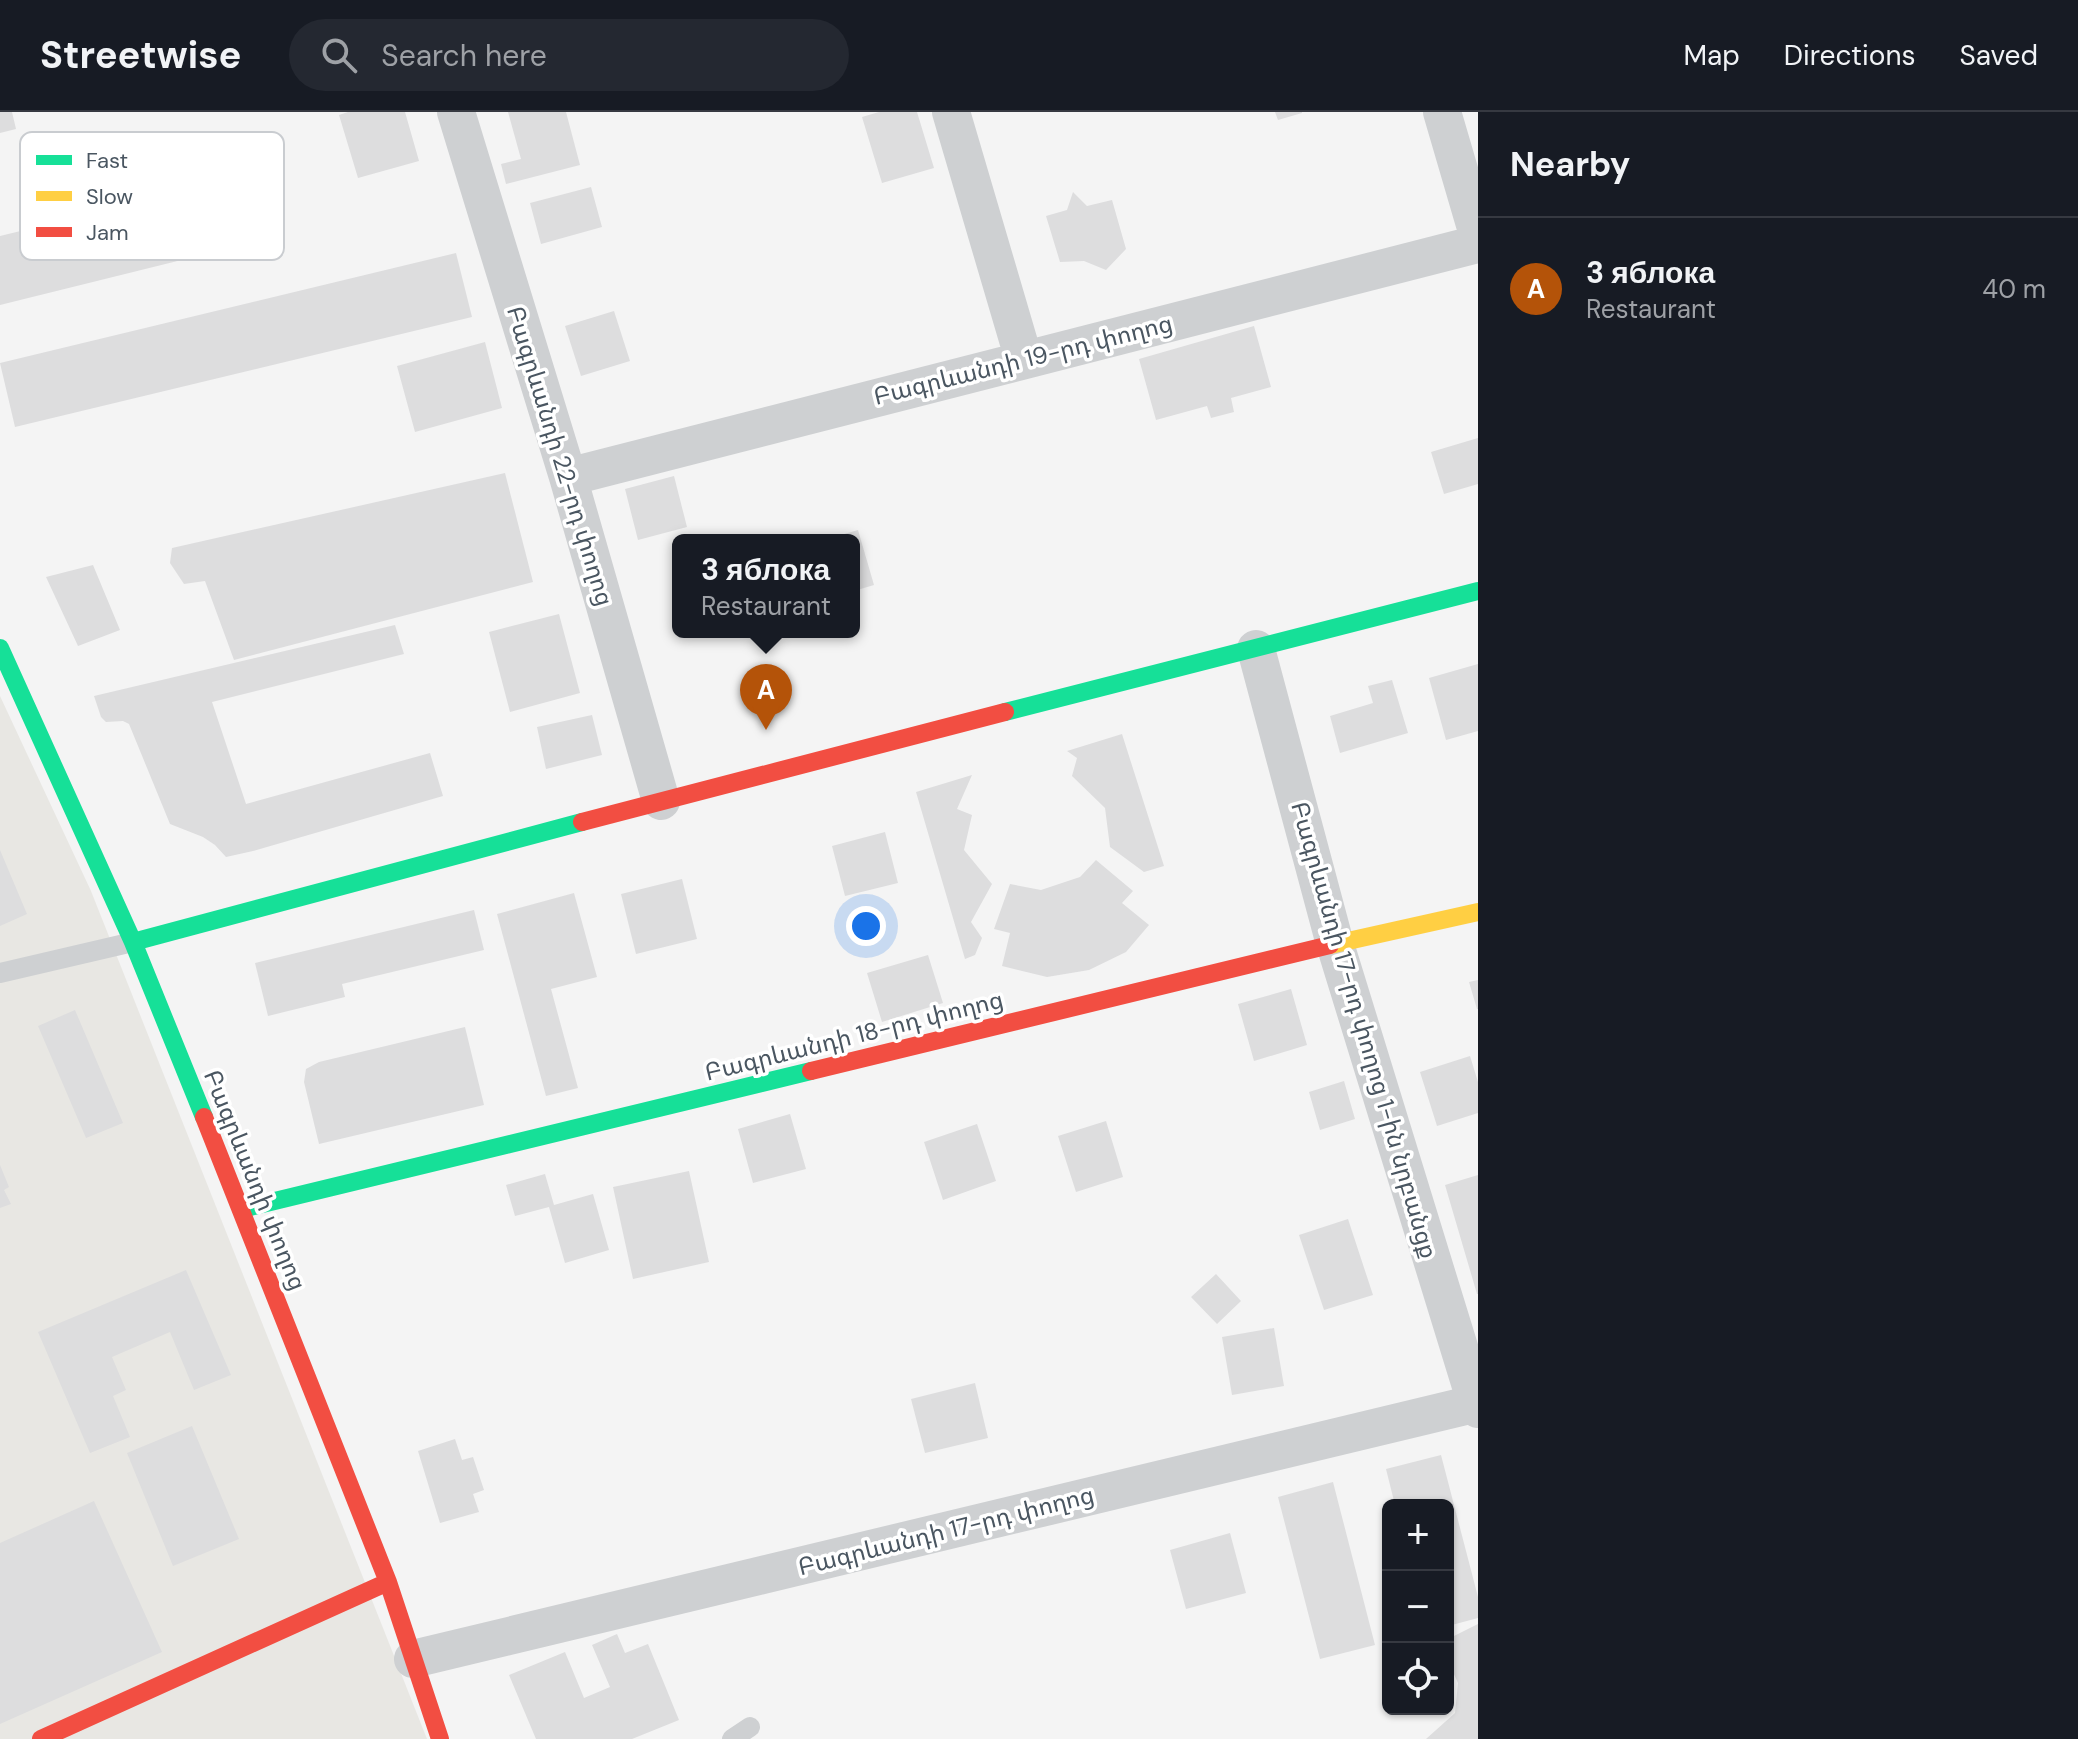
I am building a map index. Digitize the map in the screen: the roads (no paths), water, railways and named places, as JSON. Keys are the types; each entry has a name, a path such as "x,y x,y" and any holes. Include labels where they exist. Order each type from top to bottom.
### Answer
{"street":[{"name":"Բագրևանդի 22-րդ փողոց","path":"456,112 568,477 661,801"},
{"path":"951,112 1024,360"},
{"path":"1442,112 1478,235"},
{"name":"Բագրևանդի 19-րդ փողոց","path":"568,477 1478,244"},
{"path":"133,942 661,801 1478,591"},
{"name":"Բագրևանդի փողոց","path":"0,648 133,942 242,1209 388,1582 440,1739"},
{"name":"Բագրևանդի 17-րդ փողոց 1-ին նրբանցք","path":"1256,649 1335,944 1477,1405"},
{"name":"Բագրևանդի 18-րդ փողոց","path":"242,1209 1478,912"},
{"name":"Բագրևանդի 17-րդ փողոց","path":"413,1659 1477,1405"},
{"path":"41,1739 388,1582"}],"lane":[{"path":"0,695 22,696"},
{"path":"0,705 22,696"},
{"path":"0,973 133,942"},
{"path":"732,1739 750,1727"}],"place":[{"name":"3 яблока","path":"766,730"}]}
